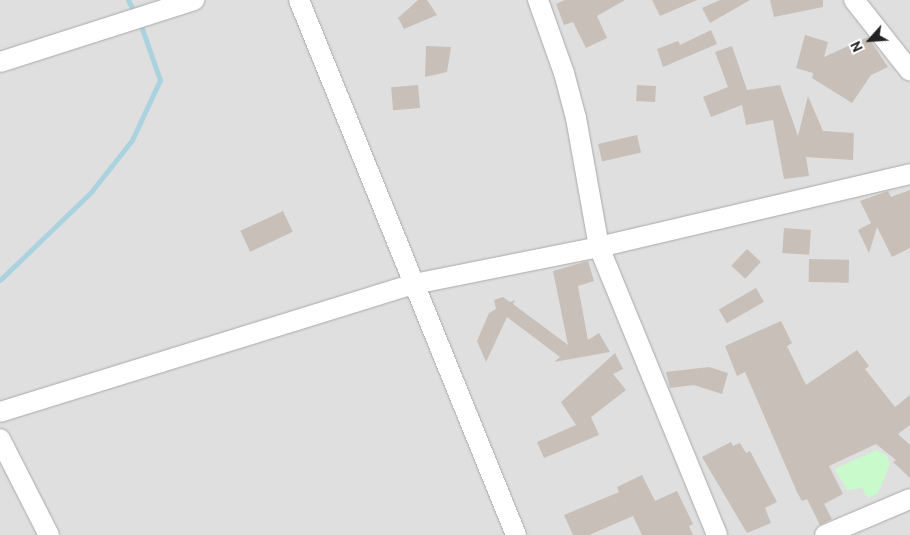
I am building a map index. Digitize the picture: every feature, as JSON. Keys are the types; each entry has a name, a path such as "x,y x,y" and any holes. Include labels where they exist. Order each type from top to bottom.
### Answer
{"street":[{"path":"0,62 194,0"},
{"path":"299,0 516,535"},
{"path":"538,0 564,73 576,118 599,247 717,535"},
{"path":"854,0 910,71"},
{"path":"0,412 414,284 599,247 910,174"},
{"path":"0,439 49,535"},
{"path":"825,535 910,499"}],"shaded area":[{"path":"0,0 910,0 910,535 0,535"}],"green space":[{"path":"876,450 887,456 890,464 878,493 868,498 862,488 847,490 835,469"}],"building":[{"path":"418,0 427,0 437,15 404,29 398,18"},
{"path":"565,0 625,0 597,16 607,38 586,48 573,22 564,25 556,4"},
{"path":"652,0 697,0 660,16"},
{"path":"720,0 750,0 710,23 702,8"},
{"path":"770,0 823,0 823,7 774,17"},
{"path":"711,30 717,44 663,67 657,49 678,41 680,45"},
{"path":"805,35 828,42 824,57 868,37 888,67 871,75 852,103 812,78 813,73 796,68"},
{"path":"426,46 451,47 447,72 425,77"},
{"path":"732,46 747,90 780,85 798,136 808,96 823,131 854,133 853,160 806,157 809,176 784,179 773,120 746,125 742,105 711,117 703,97 728,87 715,52"},
{"path":"418,85 420,108 393,110 391,87"},
{"path":"637,85 656,86 655,102 636,101"},
{"path":"637,135 641,153 602,162 598,144"},
{"path":"910,190 910,248 892,257 877,227 869,253 858,230 871,223 860,201 888,191 891,197"},
{"path":"283,211 293,232 250,252 240,231"},
{"path":"784,228 811,230 809,255 782,253"},
{"path":"747,249 761,262 745,279 731,266"},
{"path":"809,259 849,260 849,283 809,282"},
{"path":"588,261 594,281 578,286 588,340 599,333 610,352 554,362 560,357 507,317 486,362 477,341 489,313 496,309 494,300 503,297 510,302 515,300 513,304 568,345 553,271"},
{"path":"756,288 764,302 727,323 719,310"},
{"path":"781,321 792,343 787,346 806,385 857,350 869,366 865,369 895,407 910,395 910,425 898,434 910,445 910,478 893,462 896,460 876,444 829,466 843,494 824,504 832,519 820,525 807,499 802,501 797,492 745,372 737,376 725,346"},
{"path":"615,353 623,369 613,374 626,390 591,417 599,435 544,458 537,442 576,425 561,402"},
{"path":"709,367 728,373 722,394 694,385 670,388 666,372"},
{"path":"731,442 733,446 740,443 746,453 750,451 777,502 765,508 771,523 747,533 702,457"},
{"path":"642,475 655,501 677,491 693,524 689,526 693,535 642,535 633,516 589,535 573,535 564,515 619,492 617,487"}],"waterway":[{"path":"128,0 136,15"},
{"path":"0,280 91,192 132,140 160,80 140,23"}]}
